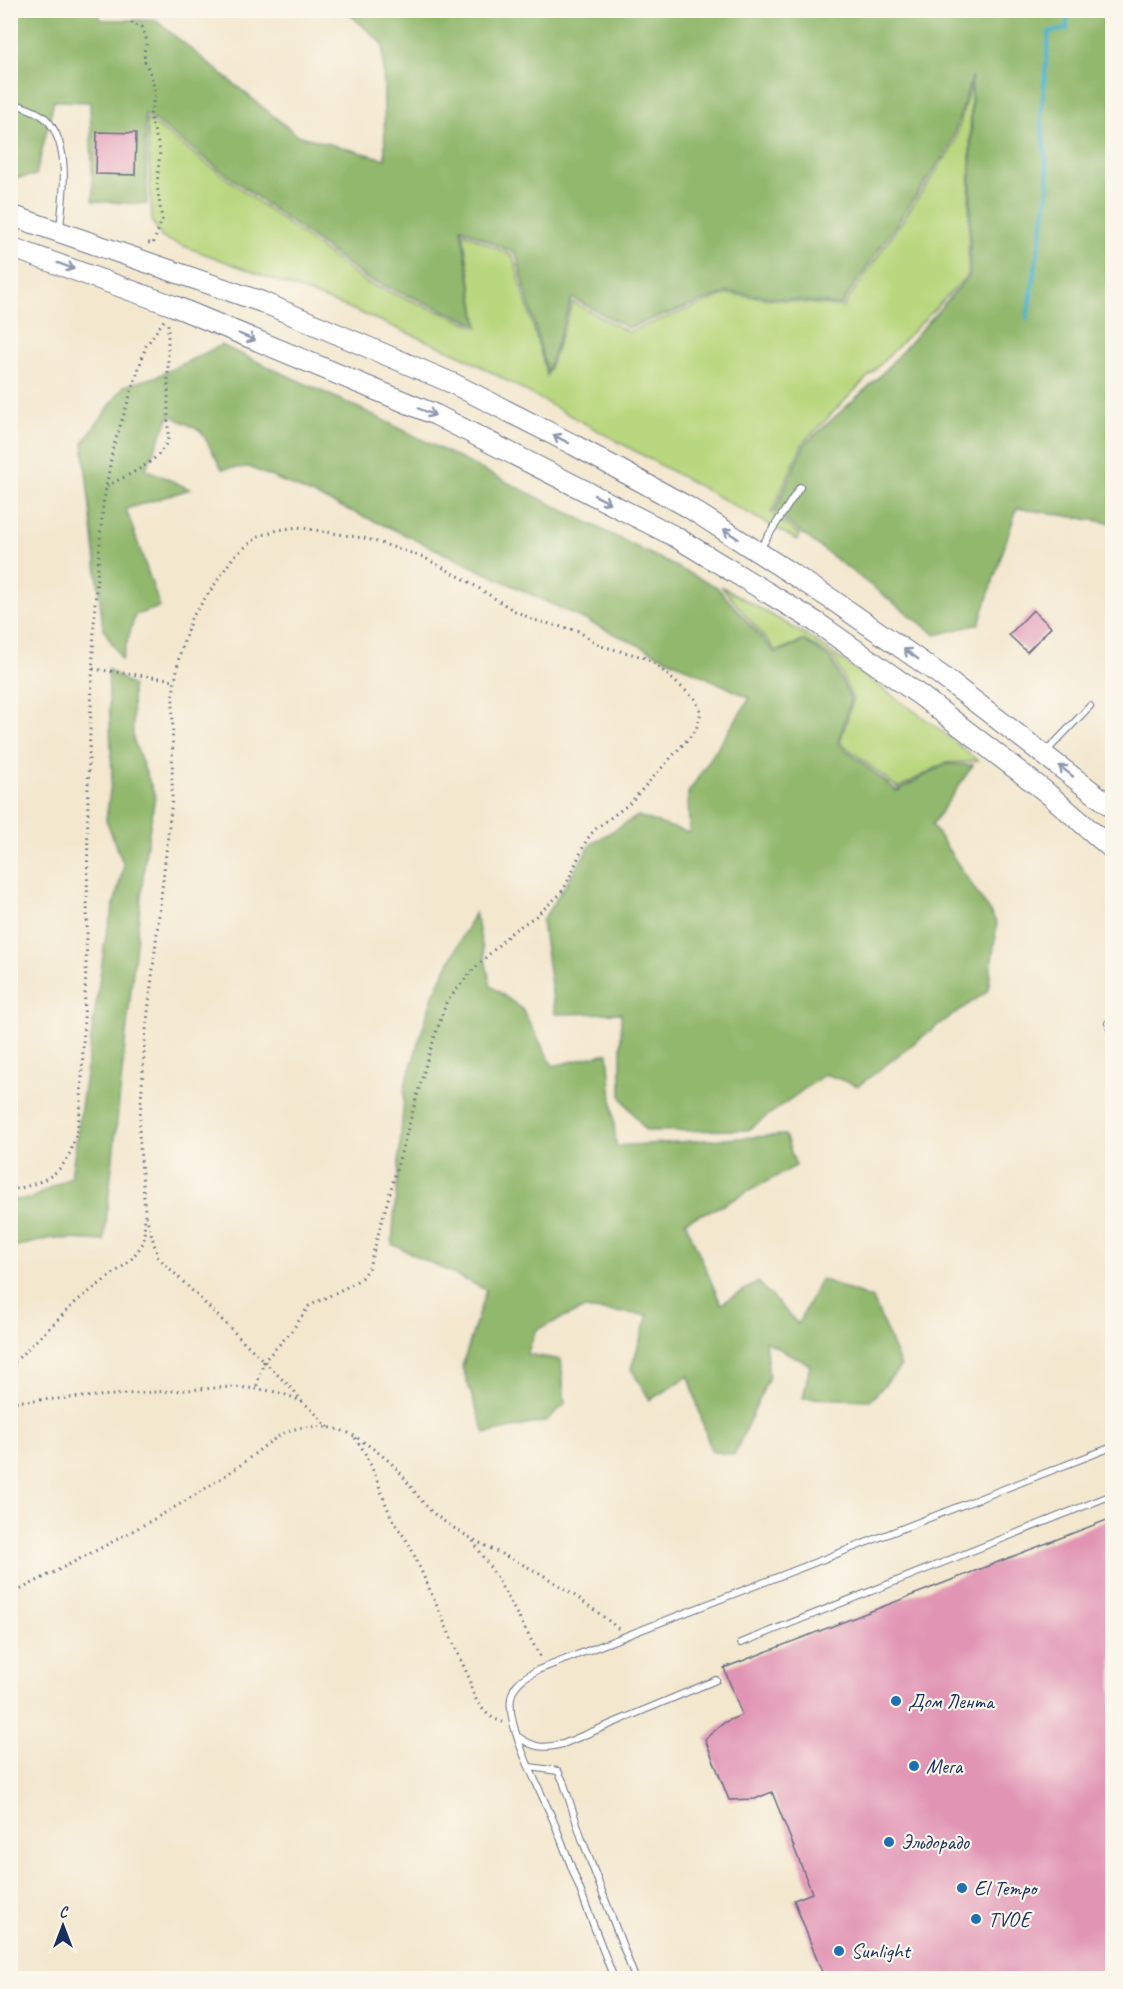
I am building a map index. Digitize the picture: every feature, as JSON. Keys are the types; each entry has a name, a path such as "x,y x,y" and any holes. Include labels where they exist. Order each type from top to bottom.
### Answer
{"main road":[{"path":"10,215 262,302 452,383 574,445 688,507 831,599 939,674 1113,807"},
{"path":"10,247 174,306 436,415 674,536 816,622 921,696 1046,792 1113,849"}],"lane":[{"path":"10,103 28,109 48,120 59,142 65,176 60,231"},
{"path":"758,552 800,487"},
{"path":"1044,754 1090,706"},
{"path":"1113,1021 1108,1023 1113,1035"},
{"path":"614,1978 555,1825 516,1736 510,1712 511,1696 521,1679 546,1667 1113,1447"},
{"path":"741,1643 1113,1495"},
{"path":"516,1736 529,1744 545,1748 563,1744 716,1680"},
{"path":"530,1767 558,1771 564,1781 582,1839 635,1978"}],"path":[{"path":"131,10 132,24 142,27 147,40 144,52 145,62 155,93 150,116 160,150 157,184 162,220 153,244"},
{"path":"10,1190 44,1181 57,1172 66,1162 73,1147 78,1126 81,1104 87,937 88,784 95,602 103,505 106,486 114,448 146,346 168,316 168,439 158,457 106,486"},
{"path":"10,1366 77,1301 130,1260 144,1242 145,1211 139,1134 145,1039 172,800 173,694 179,657 191,619 234,556 259,536 298,527 368,539 423,557 534,620 578,632 601,646 643,657 655,664 695,699 701,712 696,730 629,804 594,831 586,841 559,895 536,916 513,932 468,974 446,1003 428,1056 369,1267 361,1278 351,1285 309,1306 291,1332 264,1361 256,1388"},
{"path":"93,669 175,681"},
{"path":"145,1211 158,1257 329,1428"},
{"path":"10,1401 230,1387 256,1388 304,1404"},
{"path":"10,1595 148,1524 218,1481 283,1435 303,1427 329,1428 352,1435 396,1467 427,1508 472,1539 540,1574 578,1597 628,1635"},
{"path":"352,1435 365,1452 392,1520 405,1535 469,1678 470,1687 477,1702 496,1720 514,1724"},
{"path":"472,1539 497,1578 546,1667"}],"green space":[{"path":"43,10 95,10 102,20 155,20 297,135 385,159 383,44 346,11 449,11 457,21 458,10 1112,11 1112,523 1017,508 979,624 936,635 774,512 805,444 877,379 970,275 972,76 951,145 841,305 728,292 628,328 572,298 547,373 516,254 461,228 477,324 367,279 145,114 147,204 93,201 90,102 54,101 36,175 11,179 10,13"},
{"path":"971,83 968,275 803,443 771,513 800,535 797,540 460,355 349,308 162,238 152,221 147,119 367,283 478,327 463,232 513,256 547,376 573,302 628,332 728,294 843,307 954,145"},
{"path":"221,345 367,412 717,587 775,653 804,641 832,660 851,700 838,743 897,791 946,764 973,765 932,825 997,923 988,991 938,1025 858,1086 825,1074 748,1130 646,1131 621,1097 621,1013 555,1014 542,921 592,843 638,816 689,833 688,793 750,698 395,530 249,467 222,469 201,431 170,415 146,469 190,489 126,509 160,607 135,615 122,660 103,628 83,443 124,386 158,376"},
{"path":"721,586 808,636 934,725 978,761 945,763 898,788 840,742 853,700 835,659 804,640 776,651"},
{"path":"108,669 132,686 133,739 155,796 146,850 104,1241 52,1238 11,1248 11,1200 30,1199 71,1177 106,935 124,866 106,820 112,776"},
{"path":"475,912 491,986 522,1009 553,1066 608,1053 616,1146 785,1135 796,1166 723,1205 685,1221 721,1304 758,1282 798,1324 821,1279 873,1299 901,1366 871,1400 803,1398 810,1365 765,1341 769,1377 734,1455 711,1451 689,1376 650,1400 631,1369 648,1315 583,1309 536,1330 527,1354 561,1360 565,1404 546,1421 485,1434 462,1367 486,1290 392,1244 405,1086 434,993"}],"building":[{"path":"97,132 136,133 135,175 96,174"},
{"path":"1033,610 1051,627 1027,652 1009,635"},
{"name":"Мега","path":"1112,1518 1112,1978 814,1978 823,1975 794,1900 812,1893 772,1792 755,1799 729,1800 705,1739 725,1722 742,1715 724,1668"}],"waterway":[{"path":"1027,318 1049,186 1041,116 1049,32 1067,29 1067,10"}],"place":[{"name":"Дом Лента","path":"896,1701"},
{"name":"Мега","path":"914,1766"},
{"name":"Эльдорадо","path":"889,1842"},
{"name":"El Tempo","path":"962,1888"},
{"name":"TVOE","path":"976,1919"},
{"name":"Sunlight","path":"839,1951"}]}
